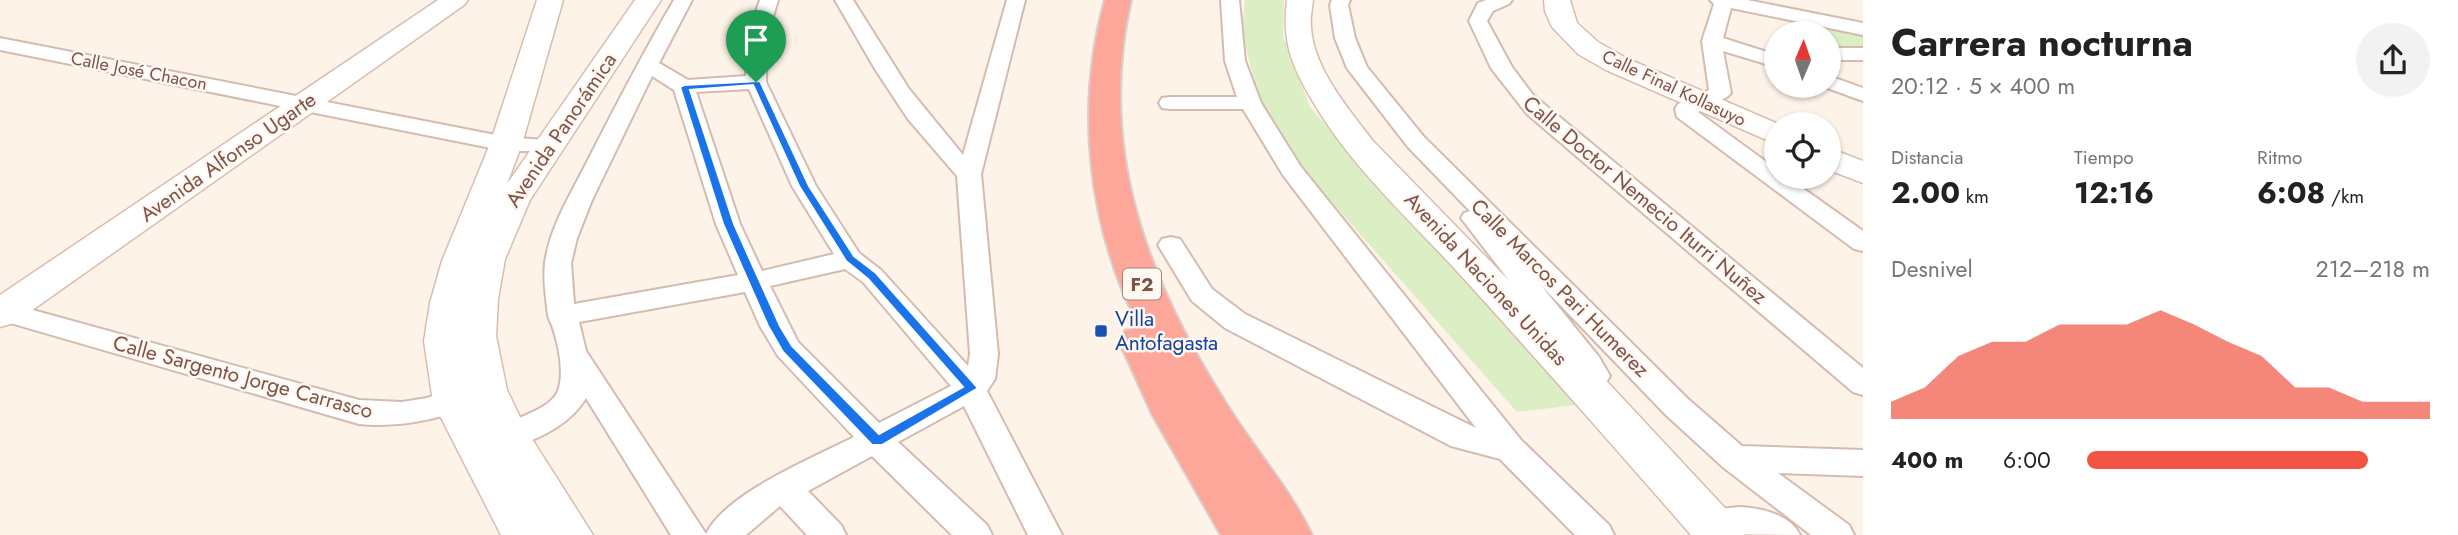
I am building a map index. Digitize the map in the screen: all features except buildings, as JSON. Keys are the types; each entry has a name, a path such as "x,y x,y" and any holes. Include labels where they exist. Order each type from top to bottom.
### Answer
{"highway":[{"name":"F2","path":"1095,0 1088,21 1079,85 1081,124 1100,230 1125,309 1174,414 1247,535"},
{"name":"F2","path":"1118,0 1110,23 1102,87 1110,172 1124,228 1148,303 1203,408 1287,535"}],"street":[{"name":"Avenida Alfonso Ugarte","path":"1,306 291,101 424,0"},
{"name":"Avenida Alfonso Ugarte","path":"291,101 455,0"},
{"name":"Avenida Panorámica","path":"550,0 506,145 460,261 449,303 444,341 447,370 508,437 569,535"},
{"name":"Avenida Panorámica","path":"525,535 470,396 479,299 487,259 513,200 648,0"},
{"path":"683,0 646,64 567,230 557,264 561,316 573,354 690,535"},
{"path":"769,0 757,37 756,82 804,186 850,259 872,276 971,388 1045,535"},
{"path":"844,0 917,115 946,153 969,174"},
{"path":"723,535 762,500 877,441 971,388 980,379 984,354 969,174 1016,0"},
{"path":"1230,0 1235,61 1250,103 1292,170 1510,449 1597,535"},
{"name":"Avenida Naciones Unidas","path":"1300,0 1297,29 1307,64 1327,101 1362,148 1585,385 1715,530"},
{"name":"Calle Marcos Pari Humerez","path":"1341,0 1345,38 1357,68 1416,142 1677,407 1735,459 1837,535"},
{"name":"Calle Doctor Nemecio Iturri Nuñez","path":"1503,0 1485,7 1478,20 1502,70 1517,91 1545,118 1863,384"},
{"name":"Calle Final Kollasuyo","path":"1557,0 1565,26 1588,48 1616,64 1764,130"},
{"path":"1863,29 1722,0 1712,41 1720,93 1686,109 1688,117 1863,243"},
{"path":"1712,41 1764,57"},
{"name":"Calle José Chacon","path":"0,44 506,145 550,146"},
{"path":"1841,54 1863,54"},
{"path":"646,64 684,87 756,82"},
{"path":"684,87 728,224 774,326 788,349 877,441 975,535"},
{"path":"1841,87 1863,95"},
{"path":"1170,103 1250,103"},
{"path":"1841,163 1863,173"},
{"path":"1474,200 1470,209 1482,233 1588,364 1595,376 1585,385"},
{"path":"1171,245 1202,295 1235,321 1462,437 1510,449"},
{"path":"561,316 755,281 850,259"},
{"name":"Calle Sargento Jorge Carrasco","path":"1,306 359,412 394,416 430,410 470,396"},
{"path":"508,437 535,425 566,402 574,390 573,354"},
{"path":"1735,459 1863,463"},
{"path":"784,488 829,535"},
{"path":"1715,530 1738,520 1770,526 1783,535"}],"green space":[{"path":"1245,0 1284,0 1283,36 1310,107 1387,197 1584,404 1517,412 1307,174 1259,100 1242,31"},
{"path":"1841,28 1863,31 1863,49 1841,50"}],"place":[{"name":"Villa Antofagasta","path":"1101,331"}],"route":[{"path":"756,82 804,186 850,259 872,276 971,388 877,441 788,349 774,326 728,224 684,87 756,82"}]}
